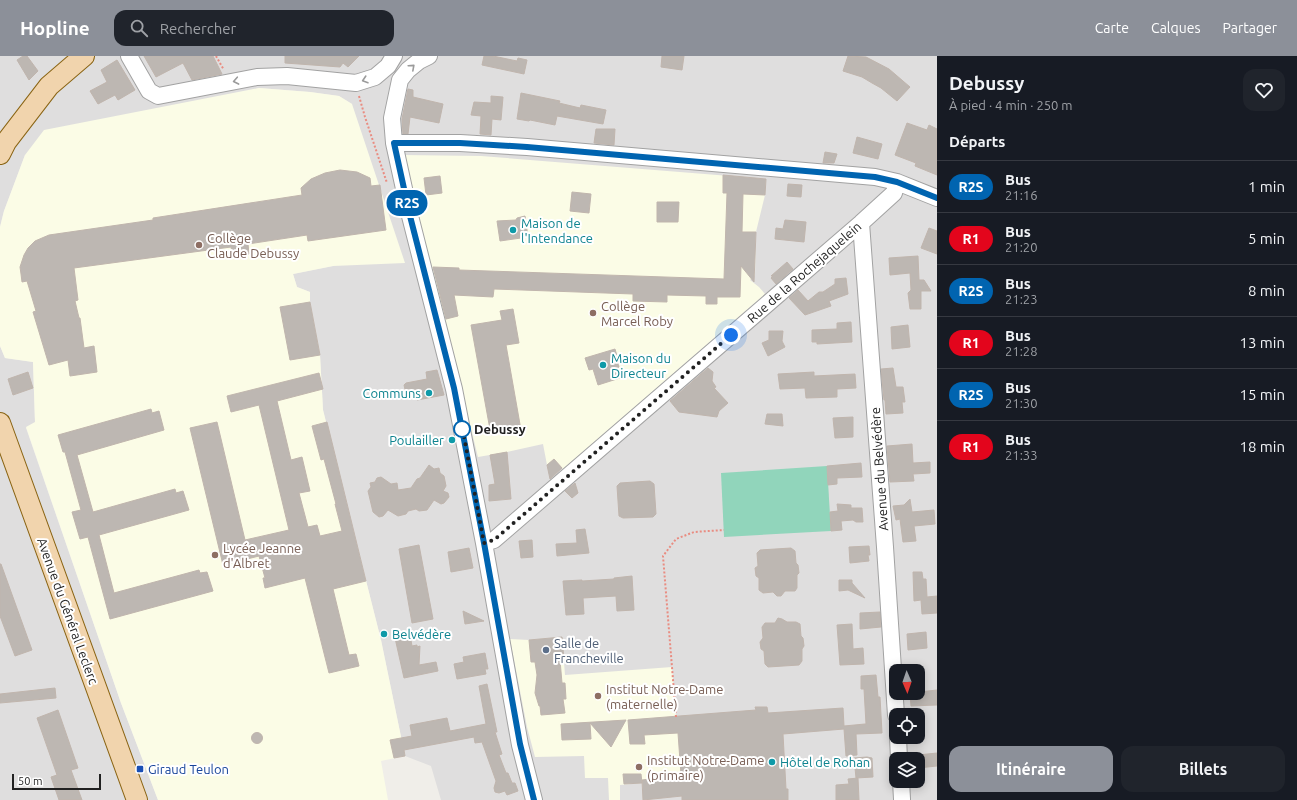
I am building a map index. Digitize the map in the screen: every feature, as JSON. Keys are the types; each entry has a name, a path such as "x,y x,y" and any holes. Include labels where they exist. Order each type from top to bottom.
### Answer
{"main road":[{"path":"0,154 6,142 49,86 84,56"},
{"name":"Avenue du Général Leclerc","path":"0,423 137,800"}],"street":[{"path":"129,56 149,91 158,96 257,77 287,76 356,83 375,77 388,66 394,56"},
{"path":"429,56 414,66 400,80 392,118 394,143 410,216 454,388 484,543 520,744 534,800"},
{"path":"394,143 460,143 527,147 875,177 897,182 937,198"},
{"name":"Rue de la Rochejaquelein","path":"484,543 494,540 860,223 894,193 897,182"},
{"name":"Avenue du Belvédère","path":"860,223 885,547 896,708"},
{"path":"901,788 902,799"}],"path":[{"path":"676,717 663,556 676,539 694,532 724,530"}],"shaded area":[{"path":"0,56 937,56 937,800 441,800 431,766 405,756 381,640 323,410 320,355 310,302 310,292 297,287 293,274 333,266 352,104 339,96 259,88 25,155 4,211 0,227"},
{"name":"Lycée Jeanne d'Albret","path":"259,88 339,96 352,104 405,263 333,266 293,274 297,287 310,292 310,302 320,355 323,410 381,640 405,756 381,761 388,800 158,800 121,703 26,427 35,422 33,362 5,358 0,346 0,227 4,211 25,155 44,130"},
{"name":"Collège Marcel Roby","path":"403,155 481,156 766,179 765,195 756,232 755,275 750,280 765,294 563,469 554,459 547,465 543,444 478,457"},
{"path":"0,346 5,358 33,362 35,423 26,428 121,703 158,800 0,800"},
{"path":"562,637 565,675 672,667 676,717 695,788 642,791 642,783 620,785 620,800 609,800 608,778 585,778 584,756 535,757 527,727 510,639 529,640"}],"green space":[{"path":"827,466 831,531 724,537 721,473"}],"building":[{"path":"23,56 27,56 38,71 29,80 17,60"},
{"path":"144,56 213,56 222,74 192,80 183,63 156,77"},
{"path":"285,56 359,56 348,67 343,63 340,67 285,63"},
{"path":"484,56 493,56 517,61 518,58 527,60 524,74 482,65"},
{"path":"662,56 684,56 682,70 661,67"},
{"path":"848,56 866,57 889,69 910,87 897,101 881,88 862,77 843,71"},
{"path":"117,60 135,90 118,100 115,95 98,104 90,91 107,82 101,70"},
{"path":"408,89 413,90 413,97 443,104 439,123 410,117 408,134 403,134 402,119"},
{"path":"521,93 560,101 559,103 580,108 581,105 606,110 603,124 557,116 555,125 517,119"},
{"path":"491,96 503,97 501,120 492,119 491,135 480,134 481,116 471,115 474,102 491,103"},
{"path":"907,123 927,130 929,125 937,129 937,175 915,166 916,163 895,155"},
{"path":"596,129 615,129 614,145 594,143"},
{"path":"857,137 882,144 878,159 853,153"},
{"path":"825,152 837,154 834,163 823,163"},
{"path":"340,170 357,172 370,178 371,186 380,185 386,230 308,241 307,235 248,244 249,254 233,257 231,247 74,268 78,300 75,301 80,318 84,348 94,346 97,372 70,376 68,360 49,365 33,312 36,311 27,281 22,282 20,267 28,248 35,241 49,235 153,220 153,218 302,195 301,188 311,179 325,173"},
{"path":"723,175 766,179 765,195 743,194 742,232 756,232 754,282 741,266 740,297 717,297 717,304 706,304 706,296 667,295 667,302 633,301 633,294 494,289 493,297 454,295 458,316 446,319 433,267 459,268 459,270 724,279 727,193 723,193"},
{"path":"440,176 442,193 426,195 424,178"},
{"path":"788,184 802,185 801,197 787,196"},
{"path":"572,192 591,194 589,213 570,211"},
{"path":"657,202 679,202 678,222 657,222"},
{"name":"Maison de l'Intendance","path":"525,216 528,237 500,241 497,221 516,220 517,218"},
{"path":"785,220 806,222 804,242 775,239 776,228 783,229"},
{"path":"929,228 937,231 937,254 921,248"},
{"path":"918,256 919,280 924,280 931,291 921,291 921,309 910,309 908,293 911,290 910,273 890,275 889,258"},
{"path":"787,262 793,269 776,284 771,278 773,276 771,276"},
{"path":"846,278 848,294 829,301 831,306 805,315 789,298 798,290 808,301 819,292 823,292 835,284 835,279"},
{"path":"310,302 320,355 290,360 280,307"},
{"path":"513,309 519,343 506,345 521,430 491,435 471,325 502,320 500,311"},
{"path":"851,322 852,342 817,344 817,342 812,342 812,330 837,329 837,323"},
{"path":"908,325 910,347 892,349 891,327"},
{"path":"769,331 783,331 782,341 785,347 768,356 762,343 769,340"},
{"name":"Maison du Directeur","path":"615,349 619,363 619,367 617,368 620,378 598,385 593,369 589,370 585,358"},
{"path":"708,368 713,372 712,381 716,387 714,388 728,403 719,411 717,417 679,412 670,401"},
{"path":"893,368 896,387 903,387 905,402 902,402 903,413 886,414 881,369"},
{"path":"437,370 444,395 417,400 415,392 406,394 404,385 406,383 427,379 426,372"},
{"path":"28,372 33,388 13,395 8,379"},
{"path":"814,372 814,376 855,374 856,388 837,389 837,397 806,398 805,388 780,389 778,374"},
{"path":"319,373 323,389 277,401 291,460 302,457 310,491 299,493 308,527 317,525 320,536 342,531 324,459 321,460 312,426 327,422 366,581 333,589 349,655 356,654 359,666 329,673 305,578 265,588 263,578 265,578 259,556 223,565 190,428 217,422 245,540 289,530 259,405 231,412 227,396"},
{"path":"151,409 152,413 159,411 164,430 77,455 93,512 175,489 176,493 183,491 189,510 99,535 114,593 199,570 200,573 207,572 213,591 110,619 88,537 80,539 72,512 81,510 65,452 63,452 58,435"},
{"path":"767,414 782,414 783,426 765,424"},
{"path":"853,417 853,437 835,438 833,418"},
{"path":"912,444 913,463 930,462 930,473 913,474 914,481 890,482 887,446"},
{"path":"507,452 511,499 489,501 489,485 495,484 490,455"},
{"path":"554,459 562,468 550,479 547,465"},
{"path":"861,463 862,477 837,478 837,484 828,485 827,466"},
{"path":"429,465 434,469 439,468 440,473 444,476 446,486 443,491 448,493 449,497 444,503 441,504 434,500 427,510 419,511 416,509 398,516 388,510 383,516 379,517 373,512 368,491 371,487 370,483 375,482 377,478 381,477 391,484 397,483 398,490 411,488"},
{"path":"650,481 654,484 656,514 653,517 623,518 619,516 617,486 620,483"},
{"path":"575,483 578,493 572,498 565,491"},
{"path":"910,499 912,512 934,510 935,524 914,526 916,541 903,542 900,519 896,520 893,506 904,505"},
{"path":"837,504 851,505 851,508 862,508 863,522 856,522 853,520 841,521 842,530 831,531 830,512 838,511"},
{"path":"585,529 589,553 557,556 556,544 577,543 576,530"},
{"path":"532,540 533,557 521,558 519,541"},
{"path":"419,545 433,619 412,623 399,549"},
{"path":"869,546 869,561 850,563 849,547"},
{"path":"469,548 473,568 451,572 448,552"},
{"path":"791,548 795,551 796,563 798,565 799,573 797,575 797,588 795,591 785,591 781,596 777,596 773,592 763,593 759,590 759,578 756,576 755,568 758,566 757,553 760,550"},
{"path":"0,564 32,650 15,656 0,616"},
{"path":"913,572 922,572 923,579 926,579 927,597 937,596 937,613 922,614 921,600 914,601"},
{"path":"632,576 634,610 617,611 616,596 583,598 584,614 566,615 563,581 614,579"},
{"path":"839,580 852,580 852,583 865,598 848,590 839,591"},
{"path":"463,611 484,621 465,624"},
{"path":"880,612 881,627 860,629 860,613"},
{"path":"778,618 787,622 796,622 800,624 804,646 802,649 802,661 799,665 768,667 765,664 764,651 761,649 760,642 763,638 762,627 765,623 775,623"},
{"path":"852,624 853,649 863,648 864,664 840,665 837,625"},
{"path":"926,632 927,648 908,650 907,634"},
{"path":"410,635 412,646 420,646 419,665 436,662 438,671 404,678 395,638"},
{"path":"562,637 564,660 560,660 562,683 565,683 566,699 563,699 565,713 541,715 540,706 535,693 537,675 535,662 531,662 529,640"},
{"path":"485,653 488,669 485,669 486,674 457,679 454,664 464,662 463,657"},
{"path":"876,675 878,697 880,697 882,733 856,734 857,755 846,756 844,729 783,734 788,800 682,800 682,796 643,800 642,780 681,775 678,733 644,735 645,744 630,744 628,720 756,710 755,707 767,707 768,713 843,708 844,726 866,724 864,689 861,689 861,676"},
{"path":"487,684 497,732 495,732 502,754 499,755 506,773 508,773 512,783 515,783 518,791 507,795 505,791 499,793 495,792 494,788 496,781 482,742 475,743 474,737 404,750 405,756 394,758 390,740 412,736 410,725 447,718 450,731 486,724 479,686"},
{"path":"55,688 56,698 0,703 0,694"},
{"path":"937,690 937,705 911,706 911,700 925,700 925,691"},
{"path":"58,710 78,768 71,770 82,800 59,800 51,777 57,775 37,718"},
{"path":"626,720 611,747 590,723 591,739 562,740 561,724"},
{"path":"257,732 261,734 263,738 261,742 257,744 253,742 251,738 253,734"},
{"path":"937,753 937,766 925,767 925,754"},
{"path":"854,758 872,758 873,777 856,778"},
{"path":"623,774 641,774 642,783 624,784"},
{"path":"858,778 859,800 836,800 836,785 849,784 848,779"}],"bus line":[{"name":"R2S","path":"534,800 520,744 484,543 454,388 410,216 394,143 460,143 527,147 875,177 897,182 937,198"}],"place":[{"name":"Maison de l'Intendance","path":"513,230"},
{"name":"Collège Claude Debussy","path":"199,245"},
{"name":"Collège Marcel Roby","path":"593,313"},
{"name":"Maison du Directeur","path":"603,365"},
{"name":"Communs","path":"429,393"},
{"name":"Debussy","path":"462,429"},
{"name":"Poulailler","path":"452,440"},
{"name":"Lycée Jeanne d'Albret","path":"215,555"},
{"name":"Belvédère","path":"384,634"},
{"name":"Salle de Francheville","path":"546,650"},
{"name":"Institut Notre-Dame (maternelle)","path":"598,696"},
{"name":"Hôtel de Rohan","path":"772,762"},
{"name":"Institut Notre-Dame (primaire)","path":"639,767"},
{"name":"Giraud Teulon","path":"140,769"}],"route":[{"path":"462,429 462,426 484,543 494,540 731,335"}]}
